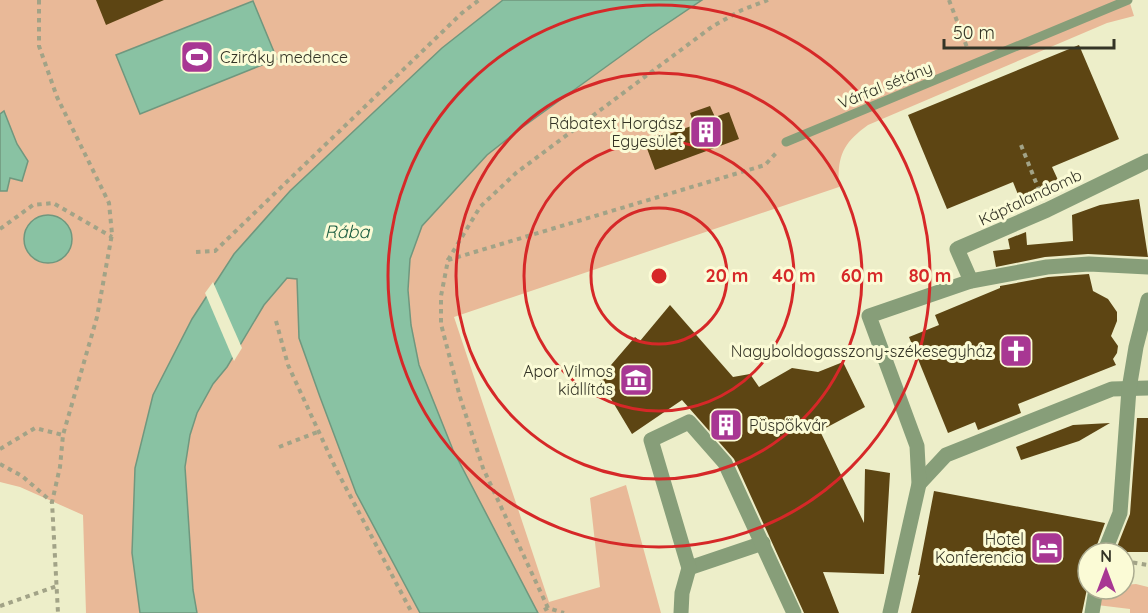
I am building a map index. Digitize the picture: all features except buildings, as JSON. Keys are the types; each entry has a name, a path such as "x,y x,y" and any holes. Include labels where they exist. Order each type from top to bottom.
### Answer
{"street":[{"name":"Káptalandomb","path":"971,281 957,249 1047,210 1148,161"},
{"path":"890,613 919,484 917,446 870,316 971,281 1047,267 1089,264 1148,267"},
{"path":"1109,541 1120,513 1129,389 1136,346 1148,300"},
{"path":"919,484 946,455 1112,389 1148,388"},
{"path":"681,613 682,593 689,568 651,440 689,422 724,463 794,613"},
{"path":"689,568 763,543"}],"lane":[{"name":"Várfal sétány","path":"786,142 1128,0"}],"path":[{"path":"39,0 39,46 57,97 109,203 112,237 97,317 63,435 60,467 52,502 58,613"},
{"path":"196,252 215,251 454,21 479,0"},
{"path":"564,613 546,609 483,468 460,397 441,324 441,296 448,260 480,207 516,173 713,26 742,10 768,0"},
{"path":"949,0 974,65"},
{"path":"448,260 765,165 786,142"},
{"path":"1020,146 1047,210"},
{"path":"0,229 33,205 53,203 112,237"},
{"path":"276,321 288,365 336,468 412,613"},
{"path":"0,449 35,428 63,435"},
{"path":"279,447 320,431"},
{"path":"0,464 22,476 52,502"},
{"path":"0,606 57,586"}],"shaded area":[{"path":"0,0 503,0 442,48 192,319 153,395 145,428 132,553 140,613 86,613 83,515 20,487 0,482"},
{"path":"702,0 1129,0 1134,16 1107,23 868,125 847,144 843,151 839,167 839,187 454,317 549,602 600,587 590,498 626,485 661,613 538,613 453,450 419,365 411,325 408,290 410,259 422,226 487,155 650,35"},
{"path":"287,278 297,279 299,338 356,493 420,613 197,613 193,590 185,467 190,435 197,413 213,384 227,367 264,305"},
{"path":"1136,584 1148,587 1148,613 1130,613 1130,609 1097,605 1098,601 1136,601"}],"water":[{"name":"Rába","path":"503,0 702,0 650,35 487,155 422,226 410,259 408,290 411,325 419,365 453,450 538,613 420,613 356,493 299,338 297,279 287,278 264,305 227,367 213,384 197,413 190,435 185,467 193,590 197,613 140,613 132,553 135,468 153,395 192,319 234,254 290,191 442,48"},
{"name":"Cziráky medence","path":"253,1 277,59 140,114 116,55"},
{"path":"4,111 17,144 28,161 22,181 10,178 7,191 0,191 0,114"},
{"path":"43,215 53,215 68,225 72,239 71,248 62,259 53,263 43,263 28,253 24,244 24,234 34,219"}],"pier":[{"path":"213,282 242,348 234,361 205,293"}],"place":[{"name":"Cziráky medence","path":"197,57"},
{"name":"Rábatext Horgász Egyesület","path":"706,132"},
{"name":"Nagyboldogasszony-székesegyház","path":"1016,351"},
{"name":"Apor Vilmos kiállítás","path":"636,380"},
{"name":"Püspökvár","path":"726,425"},
{"name":"Hotel Konferencia","path":"1047,548"}]}
